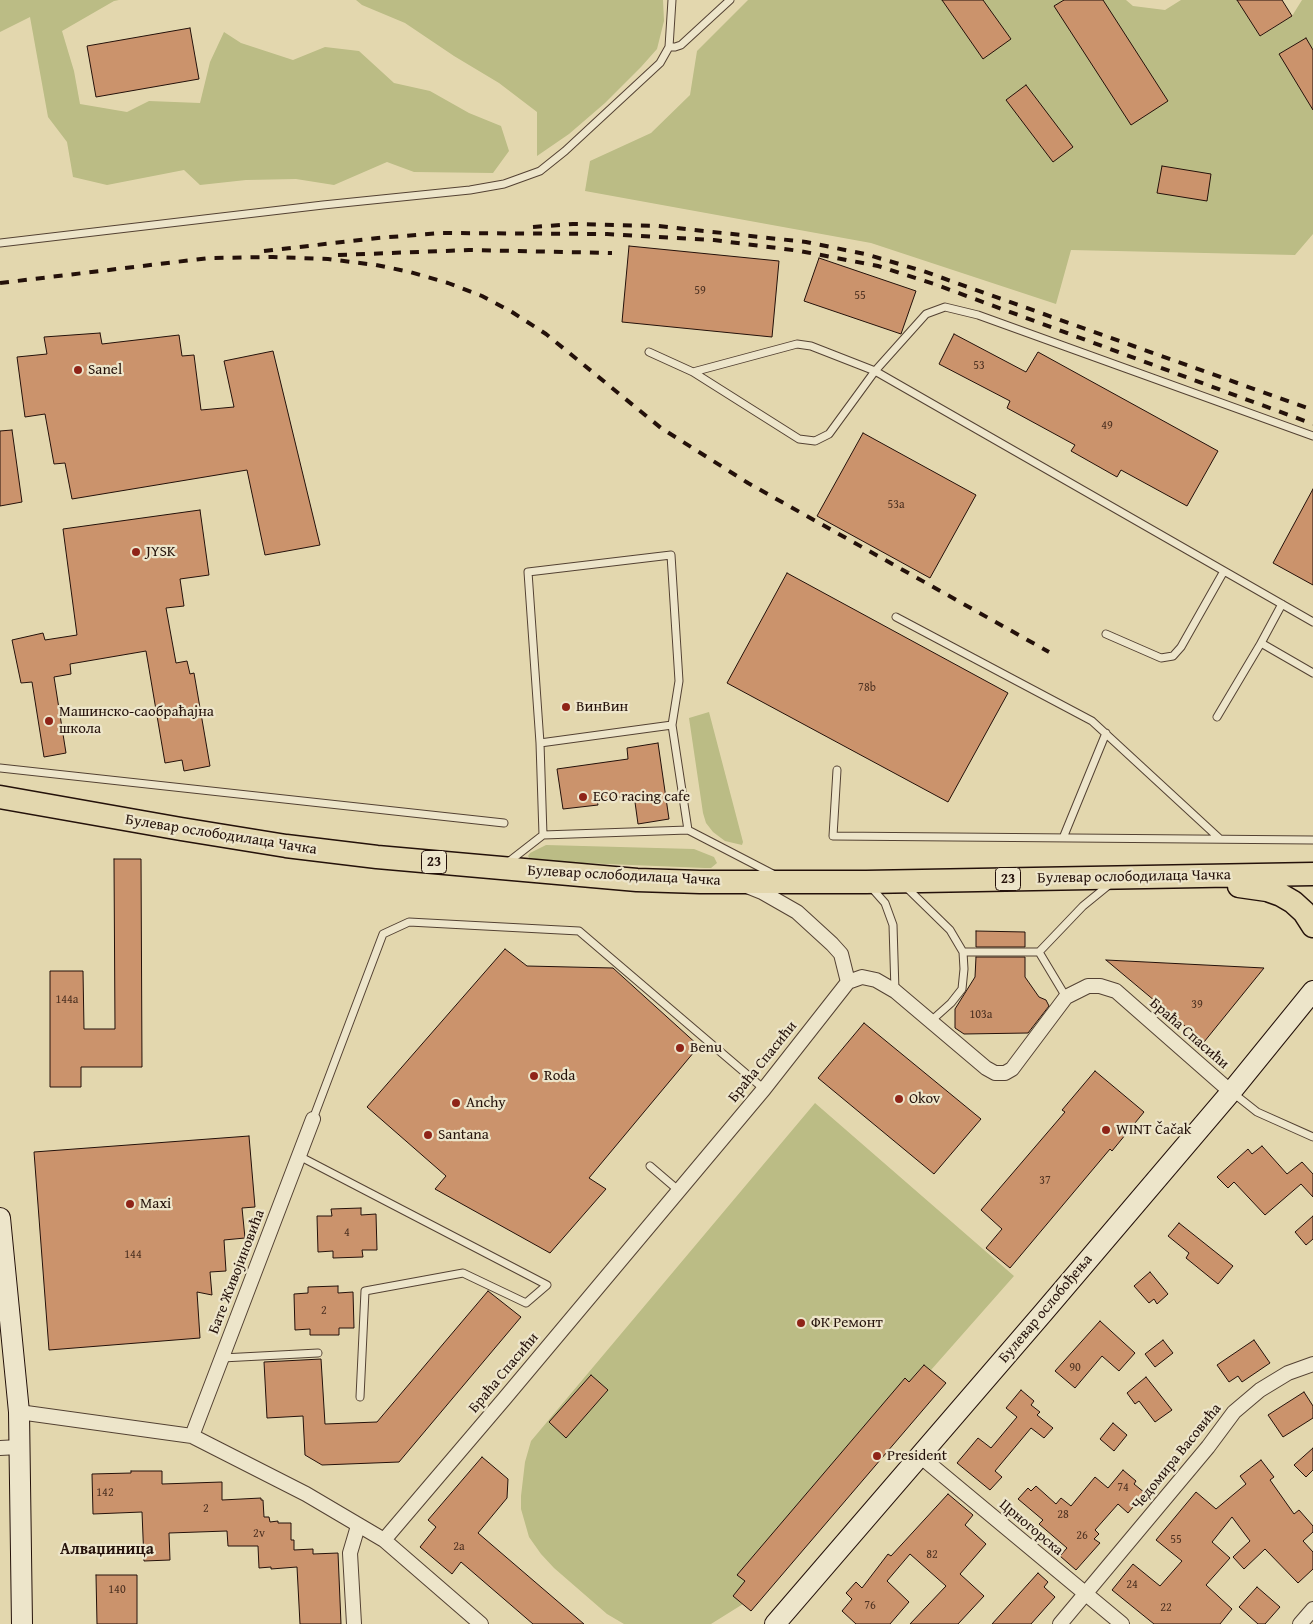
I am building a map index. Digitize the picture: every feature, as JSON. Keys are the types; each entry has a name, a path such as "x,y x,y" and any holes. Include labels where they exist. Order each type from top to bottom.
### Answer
{"main road":[{"name":"Булевар ослободилаца Чачка","path":"0,797 232,838 377,857 637,880 866,882 1313,874"},
{"path":"1212,875 1231,884 1282,894 1304,912 1313,926"},
{"name":"Булевар ослобођења","path":"775,1624 1231,1092 1313,991"},
{"path":"0,1218 19,1412 10,1448 22,1624"}],"street":[{"path":"734,882 762,892 777,900 812,924 841,954 848,982"},
{"name":"Браћа Спасићи","path":"384,1540 499,1406 764,1089 848,982 862,977 876,980 895,991 986,1068 995,1073 1005,1073 1012,1069 1066,997 1088,986 1100,986 1116,991 1231,1092"},
{"name":"Бате Живојиновића","path":"192,1436 313,1119"},
{"name":"Чедомира Васовића","path":"1060,1624 1208,1447 1234,1412 1260,1390 1288,1373 1313,1364"},
{"path":"19,1412 192,1436 306,1494 384,1540 481,1624"},
{"name":"Црногорска","path":"920,1456 1122,1624"},
{"path":"354,1624 350,1553 358,1526"},
{"path":"1300,1624 1313,1610"}],"lane":[{"path":"0,244 323,205 470,190 504,184 540,171 565,151 660,63 669,46 672,0"},
{"path":"669,46 681,45 730,0"},
{"path":"649,352 693,372 799,439 815,441 829,434 875,371 926,314 945,307 978,315 1313,436"},
{"path":"693,372 797,344 812,346 875,371 1313,622"},
{"path":"543,835 540,743 528,572 671,555 678,681 672,725 688,830"},
{"path":"1106,634 1160,658 1174,656 1224,571"},
{"path":"1217,717 1262,643 1282,604"},
{"path":"896,617 1092,721 1220,839"},
{"path":"1262,643 1313,673"},
{"path":"540,743 672,725"},
{"path":"1063,838 1106,733"},
{"path":"0,768 504,823"},
{"path":"837,770 833,836 1313,840"},
{"path":"500,868 543,835 688,830 788,882"},
{"path":"963,952 1038,952 1083,906 1118,878"},
{"path":"899,881 950,930 963,952 962,988 951,1004 931,1021"},
{"path":"866,882 885,903 893,925 895,991"},
{"path":"313,1119 383,934 409,922 579,931 764,1089"},
{"path":"1038,952 1066,997"},
{"path":"1231,1092 1258,1112 1313,1137"},
{"path":"299,1156 547,1285 526,1303 463,1273 365,1291 360,1397"},
{"path":"650,1166 678,1190"},
{"path":"222,1358 318,1353"}],"green space":[{"path":"0,0 119,0 114,1 62,31 74,71 80,104 127,112 149,101 200,103 210,62 224,32 241,43 293,60 325,47 359,51 394,83 430,91 469,113 501,126 509,151 493,173 414,172 387,162 334,185 296,179 246,180 200,185 184,170 107,185 73,177 67,142 48,117 30,17 0,32"},
{"path":"356,0 663,0 664,21 657,49 641,67 605,103 569,134 537,156 537,112 499,83 405,23 362,5"},
{"path":"748,0 1126,0 1133,6 1165,10 1181,0 1237,0 1261,36 1292,16 1302,0 1313,0 1313,234 1295,255 1071,250 1056,304 871,243 585,191 590,161 651,133 690,95 697,51"},
{"path":"709,712 743,842 742,845 725,841 713,832 706,823 703,813 689,718"},
{"path":"546,845 694,849 714,857 717,863 711,868 705,868 534,861 530,859 528,856 530,853"},
{"name":"ФК Ремонт","path":"815,1103 1014,1276 931,1370 946,1383 743,1604 711,1624 624,1624 607,1614 554,1568 529,1537 521,1509 521,1496 525,1462 531,1441"}],"building":[{"path":"942,0 983,0 1011,39 983,59"},
{"path":"1064,0 1103,0 1168,101 1131,125 1054,6"},
{"path":"1237,0 1282,0 1292,16 1260,36"},
{"path":"190,28 199,79 96,97 87,46"},
{"path":"1306,38 1313,50 1313,110 1279,54"},
{"path":"1026,85 1073,147 1053,162 1006,100"},
{"path":"1162,166 1211,174 1207,201 1157,193"},
{"path":"629,246 779,261 772,337 622,322"},
{"path":"819,258 916,291 901,334 804,301"},
{"path":"100,333 102,344 179,335 182,356 194,355 201,410 234,407 224,361 273,351 320,545 265,555 247,470 72,499 65,463 54,464 45,414 25,417 17,357 47,354 44,337"},
{"path":"954,334 1026,372 1038,352 1218,451 1187,506 1121,470 1117,477 1071,451 1075,445 1007,408 1010,401 939,364"},
{"path":"12,430 22,502 0,506 0,431"},
{"path":"863,433 976,495 930,578 817,516"},
{"path":"1313,489 1313,585 1273,563"},
{"path":"200,510 209,575 180,579 184,606 166,608 176,663 187,661 190,674 194,673 210,766 184,771 182,760 165,763 146,651 70,664 71,674 54,677 66,753 44,757 32,682 21,683 12,640 43,633 45,640 77,635 63,529"},
{"path":"787,573 1008,693 948,802 727,683"},
{"path":"658,743 669,819 638,824 634,795 597,800 598,805 563,809 557,769 628,759 627,748"},
{"path":"114,859 141,859 142,1067 81,1067 81,1087 50,1087 50,971 83,971 84,1029 115,1029"},
{"path":"976,931 1025,932 1025,947 976,947"},
{"name":"Roda","path":"505,949 527,966 613,968 699,1046 589,1178 606,1189 550,1253 435,1189 446,1176 367,1107"},
{"path":"976,957 1025,957 1025,977 1039,997 1046,1000 1049,1006 1028,1033 964,1034 955,1028 955,1009 975,977"},
{"path":"1106,960 1264,968 1204,1042"},
{"name":"Okov","path":"864,1023 981,1119 934,1174 818,1078"},
{"path":"1095,1071 1144,1112 1112,1151 1110,1149 1010,1268 986,1248 1002,1229 981,1210 1065,1112 1062,1110"},
{"path":"249,1136 255,1207 242,1208 245,1238 224,1240 226,1271 210,1272 212,1295 197,1292 200,1338 49,1350 34,1152"},
{"path":"1262,1146 1287,1174 1302,1162 1313,1174 1313,1197 1301,1184 1265,1215 1234,1182 1228,1188 1217,1177 1248,1149 1252,1154"},
{"path":"361,1208 361,1215 376,1214 377,1250 362,1250 363,1257 333,1258 333,1251 318,1252 317,1216 332,1216 331,1209"},
{"path":"1313,1216 1313,1239 1306,1245 1295,1232"},
{"path":"1179,1223 1233,1266 1218,1284 1186,1258 1189,1253 1168,1236"},
{"path":"1150,1272 1168,1294 1157,1304 1154,1299 1149,1303 1134,1286"},
{"path":"338,1286 338,1293 353,1292 354,1328 339,1328 339,1335 310,1335 310,1329 295,1330 294,1294 308,1293 308,1287"},
{"path":"488,1291 521,1317 399,1462 322,1465 305,1455 303,1416 267,1418 264,1362 321,1359 325,1424 377,1422"},
{"path":"1100,1321 1135,1353 1119,1371 1102,1356 1075,1388 1055,1371"},
{"path":"1163,1340 1173,1353 1155,1367 1145,1354"},
{"path":"1254,1340 1270,1363 1242,1382 1238,1376 1229,1382 1217,1365"},
{"path":"924,1365 946,1383 751,1611 733,1596 745,1581 737,1575 905,1378 909,1382"},
{"path":"591,1375 608,1390 566,1438 549,1422"},
{"path":"1146,1377 1172,1410 1155,1422 1139,1401 1135,1404 1127,1393"},
{"path":"1021,1390 1034,1401 1031,1405 1040,1412 1037,1415 1053,1428 1044,1438 1031,1428 995,1471 1002,1477 990,1490 957,1463 978,1438 991,1448 1017,1417 1006,1408"},
{"path":"1304,1392 1313,1406 1313,1418 1283,1437 1268,1415"},
{"path":"1113,1423 1127,1435 1114,1451 1100,1439"},
{"path":"1313,1448 1313,1470 1306,1477 1294,1465"},
{"path":"482,1457 508,1479 507,1498 478,1533 584,1624 533,1624 461,1562 452,1574 420,1547 436,1527 428,1520"},
{"path":"1261,1460 1274,1477 1270,1480 1294,1514 1299,1510 1313,1526 1313,1532 1303,1541 1313,1552 1313,1569 1298,1583 1265,1549 1244,1569 1233,1557 1250,1541 1232,1517 1212,1542 1230,1558 1206,1585 1232,1609 1220,1624 1154,1624 1112,1590 1133,1564 1160,1586 1182,1561 1156,1540 1196,1492 1216,1509 1246,1484 1240,1476"},
{"path":"1123,1470 1136,1481 1134,1484 1145,1493 1128,1513 1118,1504 1095,1530 1099,1534 1094,1539 1100,1543 1076,1570 1060,1556 1067,1548 1039,1524 1043,1520 1018,1499 1028,1488 1031,1491 1036,1486 1056,1504 1061,1498 1071,1506 1095,1477 1108,1488"},
{"path":"131,1471 162,1471 162,1484 222,1482 222,1500 261,1498 263,1500 264,1517 269,1517 270,1522 291,1523 291,1540 294,1540 294,1550 313,1549 313,1554 338,1553 341,1624 300,1624 297,1567 259,1568 258,1546 228,1546 227,1531 169,1533 170,1560 144,1561 142,1512 93,1514 92,1474 131,1473"},
{"path":"948,1494 973,1515 965,1525 986,1544 960,1574 984,1596 958,1624 910,1624 946,1586 910,1554 887,1581 909,1602 890,1624 856,1624 842,1611 852,1599 846,1593 856,1582 862,1588 888,1554 891,1556"},
{"path":"1038,1573 1048,1582 1044,1587 1055,1597 1031,1624 992,1624"},
{"path":"96,1575 137,1575 137,1624 97,1624"},
{"path":"1257,1587 1280,1607 1265,1624 1258,1624 1239,1607"}],"railway":[{"path":"533,227 573,224 658,226 806,242 865,254 923,271 1313,410"},
{"path":"264,251 441,233 607,234 714,240 800,251 878,266 937,285 1313,424"},
{"path":"338,255 469,250 612,253"},
{"path":"0,283 209,258 273,257 328,259 376,265 448,283 482,296 512,312 546,334 661,428 748,483 1049,652"}],"place":[{"name":"Sanel","path":"78,370"},
{"name":"JYSK","path":"136,552"},
{"name":"ВинВин","path":"566,707"},
{"name":"Машинско-саобраћајна школа","path":"49,721"},
{"name":"ECO racing cafe","path":"583,797"},
{"name":"Benu","path":"680,1048"},
{"name":"Roda","path":"534,1076"},
{"name":"Okov","path":"899,1099"},
{"name":"Anchy","path":"456,1103"},
{"name":"WINT Čačak","path":"1106,1130"},
{"name":"Santana","path":"428,1135"},
{"name":"Maxi","path":"130,1204"},
{"name":"ФК Ремонт","path":"801,1323"},
{"name":"President","path":"877,1456"}],"district":[{"name":"Алваџиница","path":"107,1550"}]}
